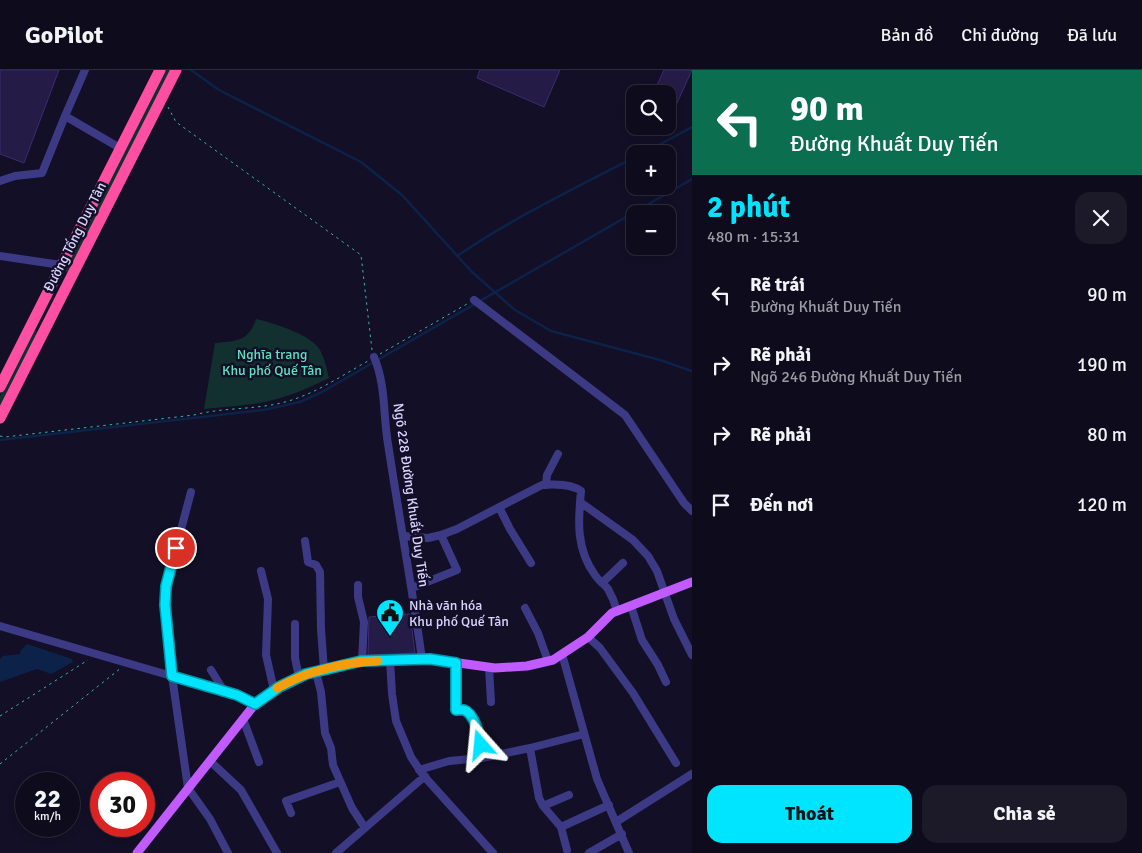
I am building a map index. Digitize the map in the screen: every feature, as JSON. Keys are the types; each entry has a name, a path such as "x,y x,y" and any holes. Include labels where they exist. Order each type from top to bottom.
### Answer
{"highway":[{"name":"Đường Tống Duy Tân","path":"0,387 160,70"},
{"name":"Đường Tống Duy Tân","path":"0,418 176,70"},
{"path":"42,303 55,309"}],"main road":[{"path":"138,853 255,704 274,690 299,677 362,661 422,659 489,667 527,666 548,661 588,637 612,613 692,582"}],"street":[{"path":"0,181 16,176 42,173 85,70"},
{"path":"65,116 120,148"},
{"path":"0,256 61,265"},
{"path":"477,302 628,418 684,503 692,511"},
{"name":"Ngõ 228 Đường Khuất Duy Tiến","path":"375,361 382,382 387,440 404,536 422,659"},
{"path":"546,485 547,476 558,454"},
{"path":"404,536 428,538 441,535 542,486 577,488 581,491 578,528 580,546 586,561 612,596 617,611"},
{"path":"191,492 166,586 165,605 172,676 188,788 210,819 228,853"},
{"path":"580,502 633,540 648,556 657,571 680,632 692,655"},
{"path":"499,507 531,563"},
{"path":"412,588 456,570 441,535"},
{"path":"305,541 308,562 316,565 320,572 320,671 325,733 331,748 333,765 340,782 352,808 366,828"},
{"path":"602,583 623,563"},
{"path":"261,571 268,599 266,655 274,690"},
{"path":"358,585 358,597 364,622 362,661"},
{"path":"631,606 642,640 658,664 666,682"},
{"path":"525,608 538,633 548,661"},
{"path":"295,624 295,658 299,677"},
{"path":"0,626 224,691 255,704"},
{"path":"588,637 600,648 633,693 676,763"},
{"path":"562,654 597,779 629,853"},
{"path":"390,660 396,721 411,757 422,773 493,853"},
{"path":"456,663 456,710 464,709 470,714 480,731 482,758"},
{"path":"489,667 491,702"},
{"path":"211,670 224,691"},
{"path":"243,719 259,762"},
{"path":"336,853 366,828 422,773 449,762 482,758 584,734"},
{"path":"530,748 539,798 543,806 561,827 567,850"},
{"path":"210,761 241,790 277,853"},
{"path":"616,822 692,774"},
{"path":"291,813 286,801 340,782"},
{"path":"543,806 569,795"},
{"path":"561,827 609,805"},
{"path":"589,853 622,834"}],"path":[{"path":"164,95 173,119 176,122 361,255 370,337 375,361"},
{"path":"0,436 5,437 194,415 286,402 311,394 375,361 477,302"},
{"path":"0,716 98,655"},
{"path":"0,764 127,663"}],"green space":[{"path":"164,70 172,70 68,272 66,272 65,269"},
{"name":"Nghĩa trang Khu phố Quế Tân","path":"256,319 272,323 310,340 321,352 329,378 277,399 245,405 204,409 215,343 240,339 253,327"},
{"path":"34,331 37,334 0,409 0,396"}],"water":[{"path":"27,644 72,659 73,662 51,674 37,669 0,682 0,659 3,656 20,654"}],"building":[{"path":"0,70 59,70 24,163 0,154"},
{"path":"480,70 560,70 544,107 477,78"},
{"path":"664,70 692,70 676,105 676,85 657,85"},
{"name":"Nhà văn hóa Khu phố Quế Tân","path":"410,614 415,653 368,655 369,617"}],"waterway":[{"path":"191,70 219,90 361,162 402,195 472,272 515,310 551,331 660,360 692,371"},
{"path":"659,145 692,127"},
{"path":"457,256 522,216 626,162"},
{"path":"0,440 263,410 300,402 322,392 692,179"}],"slow traffic":[{"path":"277,688 306,674 361,661 378,661"}],"place":[{"name":"Nhà văn hóa Khu phố Quế Tân","path":"390,637"}],"route":[{"path":"176,548 166,586 165,605 172,676 237,695 255,704 279,687 306,674 361,661 430,659 456,663 456,710 464,709 470,714 480,731 481,745"}]}
